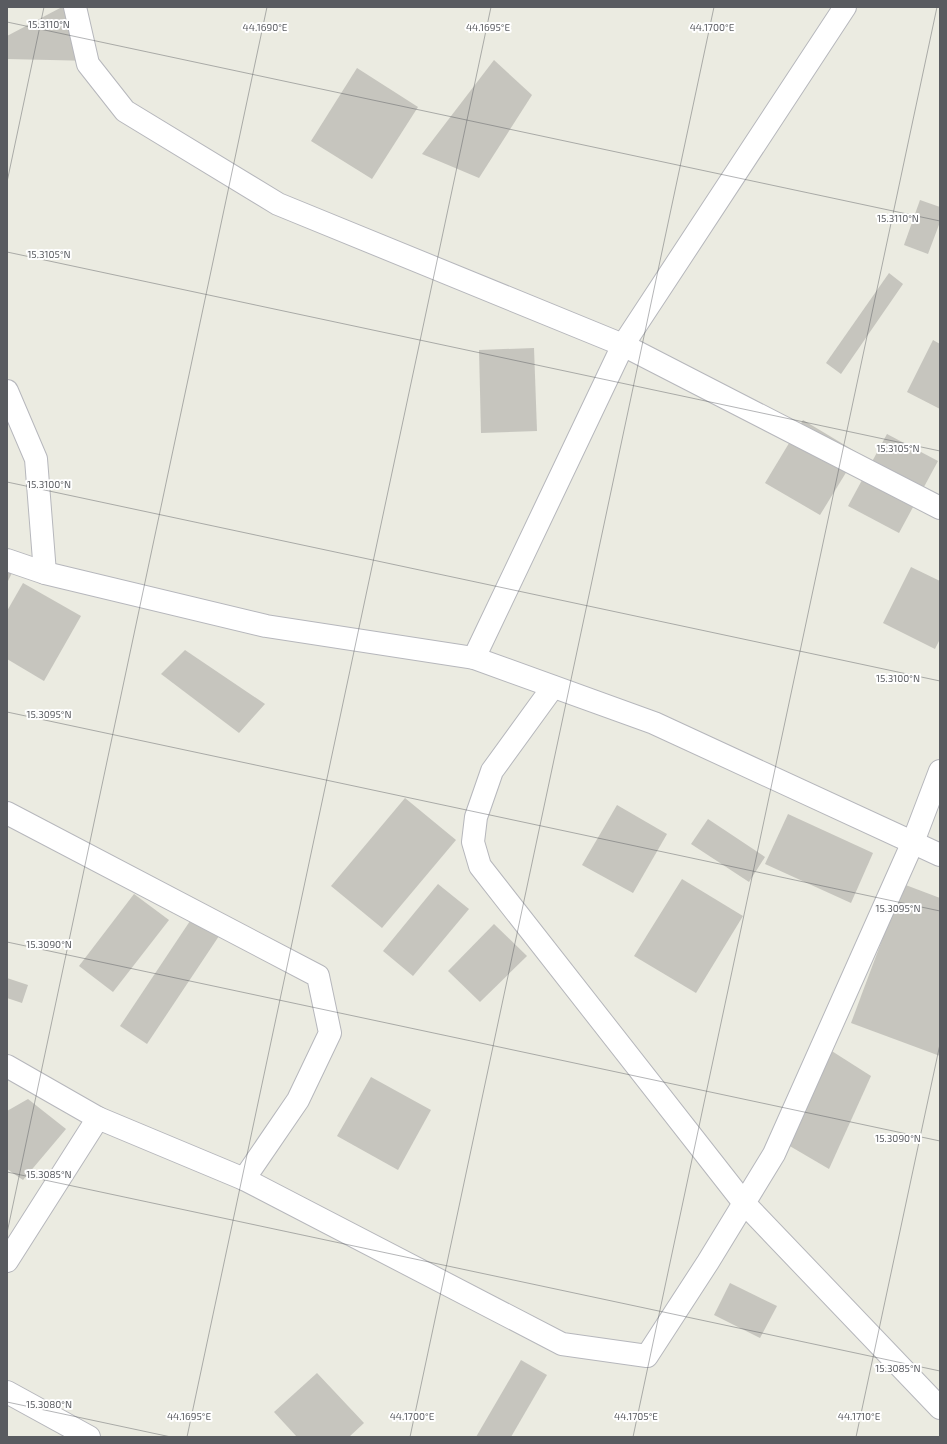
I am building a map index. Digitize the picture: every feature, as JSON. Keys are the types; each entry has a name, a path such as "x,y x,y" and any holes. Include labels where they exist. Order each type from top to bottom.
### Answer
{"street":[{"path":"75,7 88,64 125,111 278,204 623,344 940,508"},
{"path":"474,658 623,344 845,7"},
{"path":"7,391 36,459 45,573"},
{"path":"7,560 45,573 266,626 474,658 654,723 940,855"},
{"path":"553,687 492,771 476,817 473,842 480,866 744,1203 940,1408"},
{"path":"7,1066 98,1118 244,1179 562,1344 647,1356 708,1262 774,1154 913,842 940,771"},
{"path":"7,813 318,976 330,1033 298,1100 244,1179"},
{"path":"7,1261 98,1118"},
{"path":"7,1392 89,1437"}],"building":[{"path":"62,7 73,7 93,61 7,59 7,36"},
{"path":"494,60 532,95 479,178 422,154"},
{"path":"357,68 418,107 372,179 311,141"},
{"path":"920,200 940,207 940,222 928,254 904,245"},
{"path":"889,273 903,284 841,374 826,363"},
{"path":"933,340 940,344 940,409 907,392"},
{"path":"534,348 537,431 481,433 479,350"},
{"path":"803,420 858,453 820,515 765,483"},
{"path":"887,434 938,461 899,533 848,506"},
{"path":"7,555 18,561 7,583"},
{"path":"911,567 940,581 940,639 935,649 883,623"},
{"path":"23,583 81,616 44,681 7,659 7,611"},
{"path":"185,650 265,704 239,733 161,674"},
{"path":"405,798 456,840 382,928 331,886"},
{"path":"617,805 667,834 633,893 582,865"},
{"path":"788,814 873,853 851,903 765,864"},
{"path":"708,819 765,857 749,882 691,844"},
{"path":"682,879 743,916 696,993 634,956"},
{"path":"438,884 469,909 413,976 383,951"},
{"path":"903,884 940,898 940,1056 851,1023"},
{"path":"134,894 169,920 113,992 79,966"},
{"path":"192,918 219,936 147,1044 120,1026"},
{"path":"494,924 527,956 480,1002 448,971"},
{"path":"7,978 28,985 22,1003 7,998"},
{"path":"827,1048 871,1076 829,1169 788,1145"},
{"path":"371,1077 431,1110 398,1170 337,1136"},
{"path":"28,1099 66,1129 23,1180 7,1169 7,1111"},
{"path":"730,1283 777,1306 760,1338 714,1315"},
{"path":"521,1360 547,1375 511,1437 476,1437"},
{"path":"317,1373 364,1423 349,1437 297,1437 274,1412"}]}
